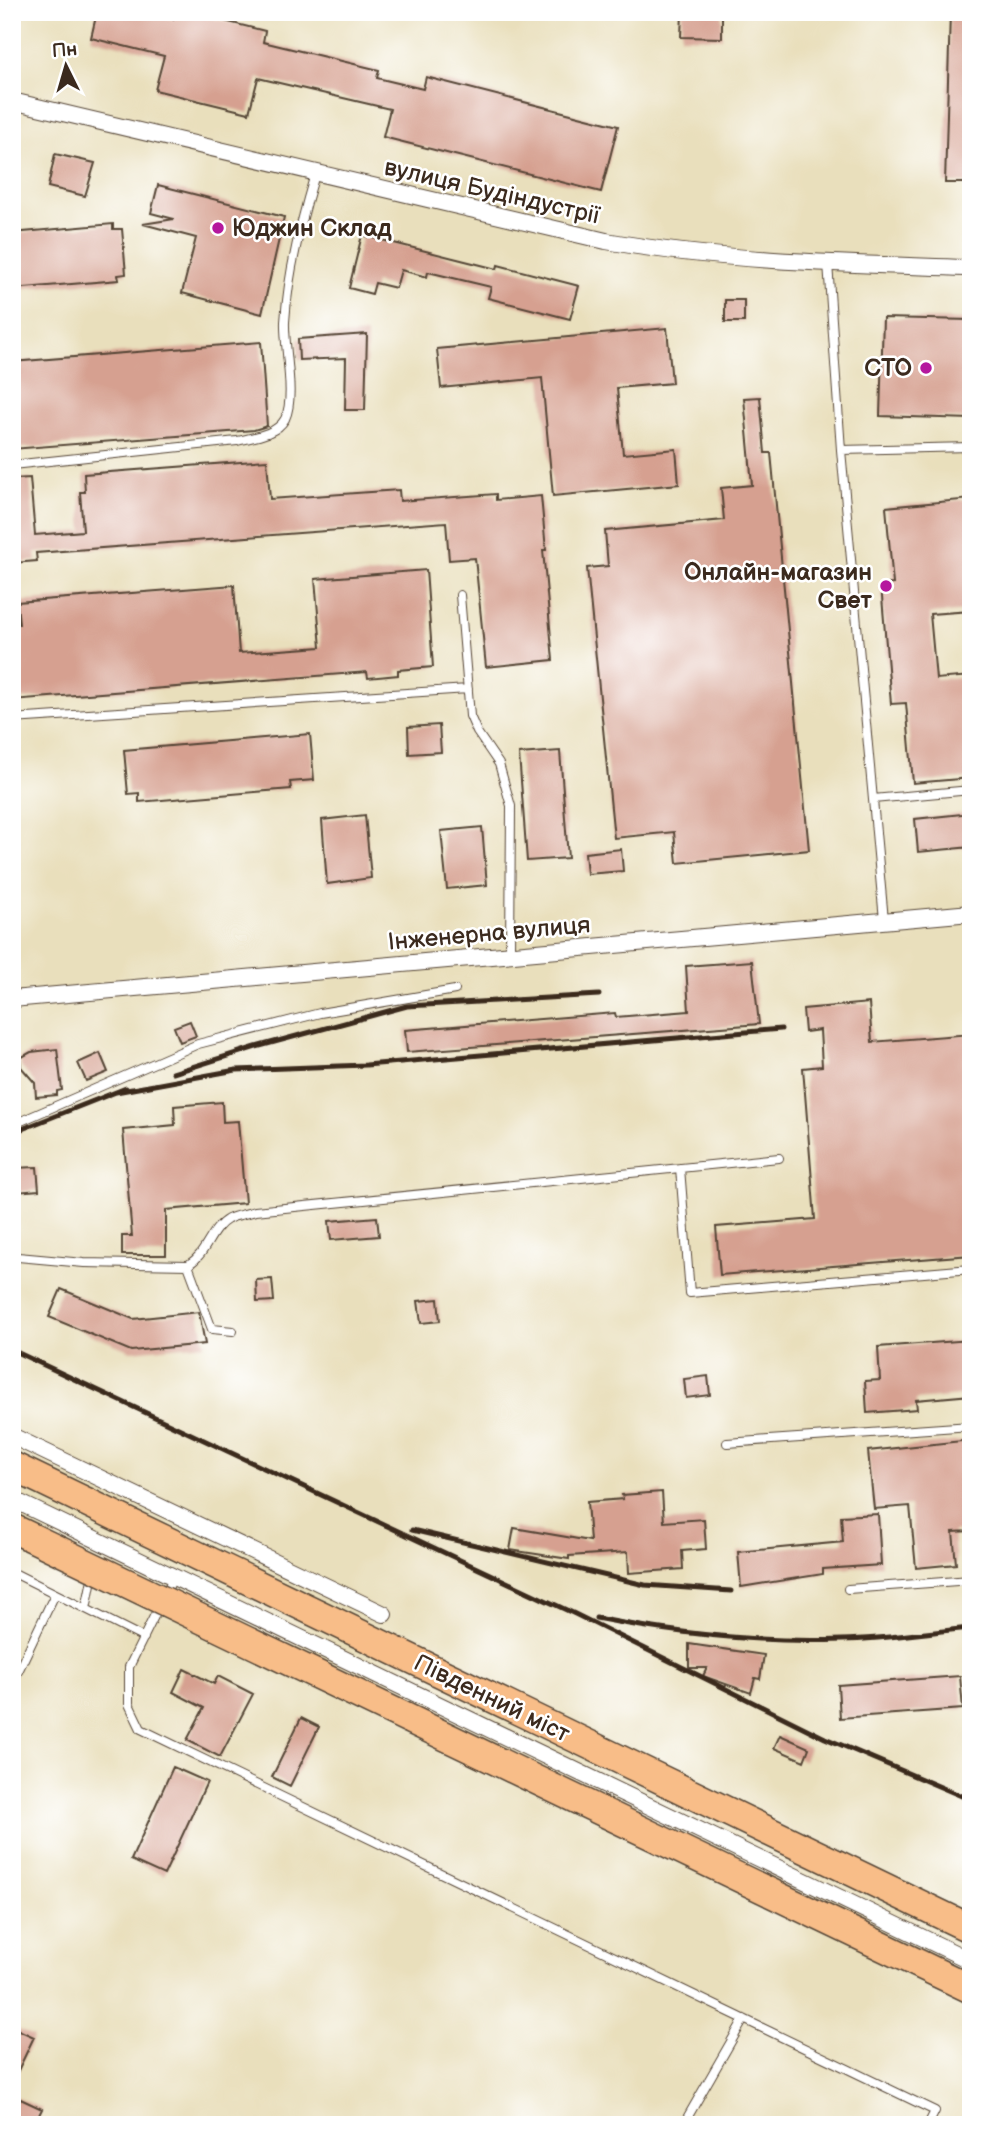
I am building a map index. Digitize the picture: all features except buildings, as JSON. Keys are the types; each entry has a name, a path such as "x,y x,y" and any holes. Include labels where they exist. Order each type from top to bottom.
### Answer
{"highway":[{"name":"Південний міст","path":"12,1466 971,1929"},
{"path":"12,1528 971,1989"}],"street":[{"name":"вулиця Будіндустрії","path":"12,102 315,174 658,250 828,263 971,268"},
{"name":"Інженерна вулиця","path":"12,999 971,913"},
{"path":"12,1436 384,1614"},
{"path":"12,1499 971,1961"}],"lane":[{"path":"12,465 237,441 271,432 285,420 289,402 285,322 295,254 315,174"},
{"path":"828,263 841,450 884,919"},
{"path":"841,450 971,447"},
{"path":"460,595 470,716 477,732 499,764 511,806 510,954"},
{"path":"12,719 468,689"},
{"path":"873,799 971,790"},
{"path":"12,1125 198,1044 320,1013 455,990"},
{"path":"12,1252 18,1257 84,1263 188,1265 201,1257 211,1236 228,1219 255,1211 779,1158"},
{"path":"680,1168 690,1293 971,1269"},
{"path":"188,1265 212,1329 233,1331"},
{"path":"727,1443 971,1426"},
{"path":"86,1609 99,1541"},
{"path":"12,1572 144,1638"},
{"path":"174,1576 129,1667 129,1704 141,1729 935,2111 928,2125"},
{"path":"848,1589 971,1580"},
{"path":"12,1684 55,1594"},
{"path":"683,2125 744,2018"}],"railway":[{"path":"173,1073 256,1047 407,1006 599,995"},
{"path":"116,1092 236,1070 366,1065 781,1029"},
{"path":"12,1133 126,1088"},
{"path":"12,1350 575,1614 825,1738 971,1800"},
{"path":"412,1530 645,1585 731,1591"},
{"path":"596,1618 688,1633 811,1641 890,1637 971,1628"}],"place":[{"name":"Юджин Склад","path":"218,228"},
{"name":"СТО","path":"926,368"},
{"name":"Онлайн-магазин Свет","path":"886,586"}]}
